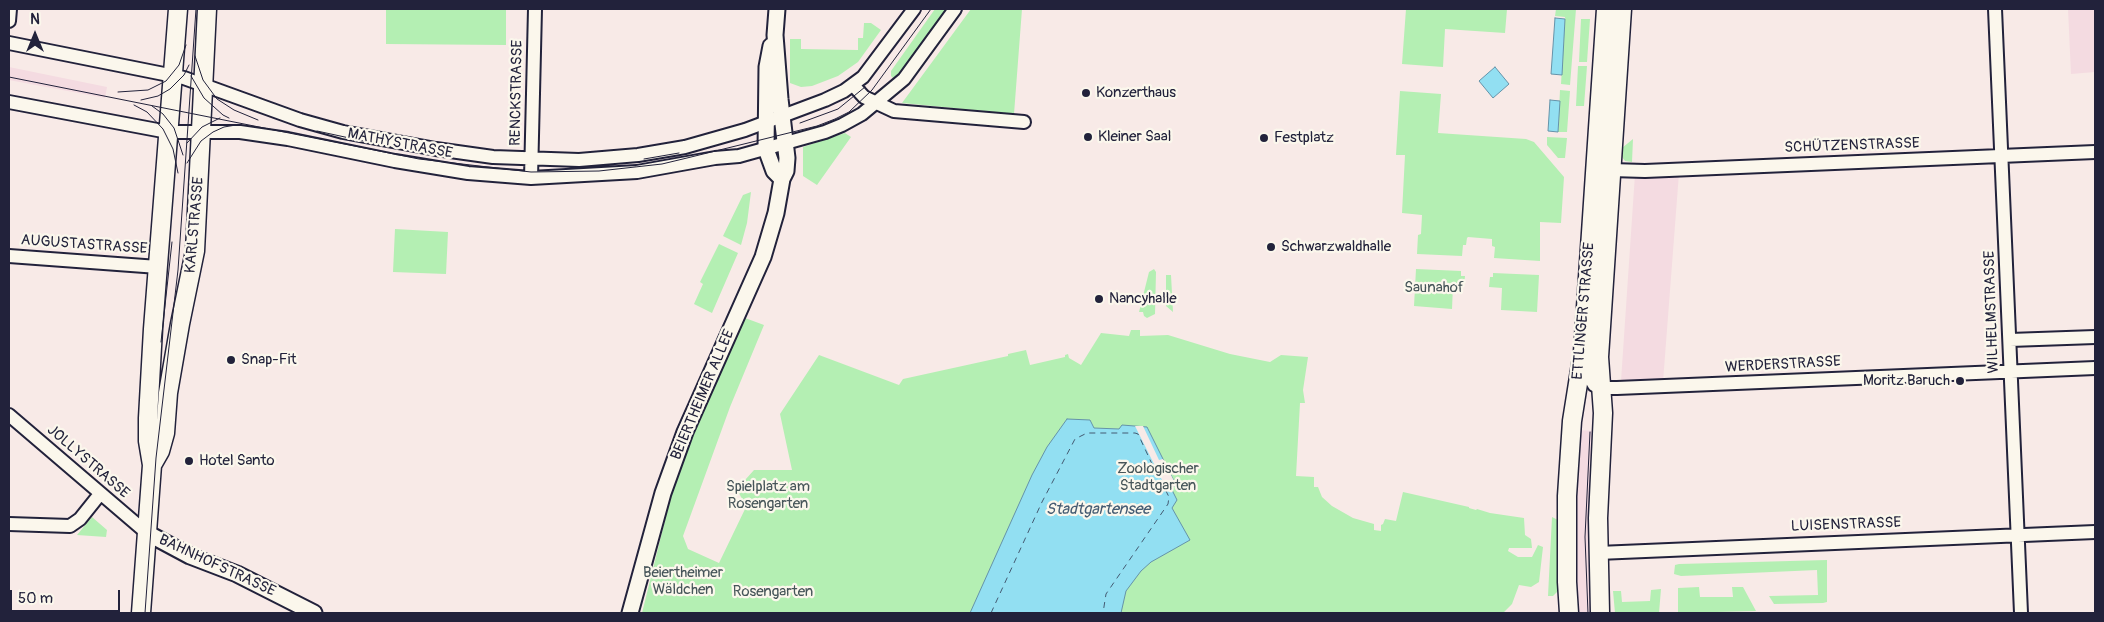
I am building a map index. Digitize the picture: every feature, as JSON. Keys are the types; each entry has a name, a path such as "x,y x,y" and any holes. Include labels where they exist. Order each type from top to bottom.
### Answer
{"main road":[{"name":"KARLSTRASSE","path":"142,613 152,465 148,440 148,418 178,9"},
{"name":"KARLSTRASSE","path":"152,465 160,451 166,433 168,393 195,251 207,9"},
{"name":"ETTLINGER STRASSE","path":"1569,613 1567,508 1574,410 1583,352 1606,9"},
{"name":"ETTLINGER STRASSE","path":"1600,613 1598,553 1603,413 1599,357 1622,9"},
{"path":"1574,410 1581,405 1589,404 1598,407 1603,413"}],"street":[{"path":"9,21 10,9"},
{"name":"RENCKSTRASSE","path":"532,178 535,9"},
{"path":"777,9 775,35 774,171 782,179"},
{"path":"775,131 805,109 853,85 871,68 914,9"},
{"path":"775,131 825,132 862,114 904,79 955,9"},
{"name":"WILHELMSTRASSE","path":"1995,9 2020,613"},
{"name":"MATHYSTRASSE","path":"9,43 172,75 300,120 343,132 436,149 531,160 579,160 638,155 775,131"},
{"path":"853,85 864,97 894,111 908,114 1024,122"},
{"name":"MATHYSTRASSE","path":"9,102 168,132 240,132 468,173 532,178 637,172 715,158 739,156 775,131"},
{"name":"BEIERTHEIMER ALLEE","path":"630,613 663,493 685,432 763,257 776,213 782,179 786,171 775,131"},
{"name":"SCHÜTZENSTRASSE","path":"1611,170 1645,171 2095,152"},
{"name":"AUGUSTASTRASSE","path":"9,256 158,267"},
{"path":"2010,340 2095,337"},
{"path":"1583,352 1590,366 1591,380 1601,388"},
{"name":"WERDERSTRASSE","path":"1601,388 2095,368"},
{"name":"JOLLYSTRASSE","path":"9,415 147,533"},
{"path":"9,524 70,526 80,519 100,494"},
{"name":"LUISENSTRASSE","path":"1598,553 2095,532"},
{"name":"BAHNHOFSTRASSE","path":"147,533 175,548 237,574 314,613"}],"shaded area":[{"path":"2068,9 2095,9 2095,72 2071,74"},
{"path":"9,67 107,87 105,98 9,80"},
{"path":"1679,173 1663,382 1621,381 1635,174"},
{"path":"1578,430 1596,431 1593,613 1576,613 1573,550"}],"green space":[{"path":"386,9 506,9 506,45 386,44"},
{"path":"935,9 946,9 897,77 893,78 891,71"},
{"path":"971,9 1022,9 1014,114 902,103"},
{"path":"1406,9 1507,9 1505,33 1445,29 1443,67 1402,64"},
{"path":"1556,9 1576,9 1570,85 1561,84 1565,17 1555,16"},
{"path":"1581,19 1590,19 1587,62 1579,62"},
{"path":"864,23 871,23 881,30 858,62 838,76 812,86 801,87 790,83 790,39 801,39 801,49 858,50 858,38 863,38"},
{"path":"1578,66 1587,66 1584,106 1576,106"},
{"path":"1560,90 1570,91 1567,132 1558,132"},
{"path":"1400,91 1441,94 1438,133 1526,139 1534,142 1564,177 1561,223 1540,222 1540,261 1494,258 1495,247 1492,246 1492,239 1468,237 1466,245 1463,245 1462,256 1417,254 1422,215 1402,213 1405,155 1396,155"},
{"path":"845,133 851,137 817,185 803,176 803,147"},
{"path":"1547,137 1567,138 1565,158 1558,158 1547,145"},
{"path":"1633,139 1632,162 1625,161 1622,157 1622,148"},
{"path":"751,192 747,223 741,245 723,236 743,195"},
{"path":"395,229 448,232 446,274 393,272"},
{"path":"719,244 738,253 712,313 694,304 703,284 700,282"},
{"path":"1154,269 1156,272 1155,314 1147,318 1143,312 1139,312 1149,272"},
{"name":"Saunahof","path":"1416,269 1461,271 1461,276 1465,276 1464,286 1453,286 1452,309 1414,306"},
{"path":"1493,273 1539,275 1537,312 1501,310 1502,288 1489,287 1490,277 1493,277"},
{"path":"1166,275 1171,275 1173,312 1166,306"},
{"name":"Zoologischer Stadtgarten","path":"745,318 764,325 730,407 683,536 688,549 719,563 746,507 737,489 754,470 792,470 780,414 819,355 899,385 903,379 1008,356 1008,354 1026,350 1030,365 1065,357 1068,354 1069,358 1081,365 1101,333 1129,336 1131,330 1140,330 1140,336 1168,335 1230,354 1270,362 1281,355 1308,357 1303,390 1305,403 1300,403 1296,476 1314,477 1314,487 1318,487 1322,497 1332,506 1353,518 1374,524 1374,530 1381,531 1381,525 1385,519 1396,521 1403,492 1476,510 1524,518 1525,535 1531,539 1532,548 1509,548 1508,551 1518,557 1532,557 1538,545 1543,547 1539,582 1531,587 1519,585 1512,604 1503,613 642,613 671,496 686,452"},
{"path":"92,517 107,530 106,537 77,535"},
{"path":"1552,517 1558,520 1558,586 1557,592 1553,596 1548,596"},
{"path":"1827,560 1827,602 1823,603 1774,604 1769,596 1818,595 1817,570 1681,576 1674,574 1675,565 1679,564"},
{"path":"1699,587 1700,597 1733,597 1732,587 1743,587 1756,611 1678,613 1678,588"},
{"path":"1661,589 1659,613 1615,613 1613,591 1621,591 1622,602 1650,601 1651,590"}],"water":[{"path":"1555,18 1565,19 1562,75 1551,74"},
{"path":"1495,67 1509,84 1493,98 1479,81"},
{"path":"1550,100 1560,101 1558,132 1548,131"},
{"name":"Stadtgartensee","path":"1067,419 1090,420 1094,428 1119,429 1122,425 1147,427 1176,485 1171,488 1177,500 1172,508 1190,540 1151,562 1141,571 1126,591 1121,613 970,613 1032,475 1047,447"}],"pier":[{"path":"1135,426 1143,426 1159,460 1163,459 1176,485 1167,490"}],"ferry route":[{"path":"991,613 1042,502 1075,439 1087,433 1135,433 1138,434 1152,464 1154,463 1152,464 1155,471 1158,470 1156,471 1169,497 1168,504 1106,594 1103,613"}],"tram line":[{"path":"145,613 156,458 178,270 196,9"},
{"path":"9,77 419,159 531,172 599,171 662,164 817,126 835,119 849,112 872,90 931,9"},
{"path":"118,92 148,90 166,81 179,65 186,45"},
{"path":"195,56 203,80 217,99 234,110 258,120"},
{"path":"141,100 158,96 170,89 184,75 189,65"},
{"path":"191,76 204,98 229,118"},
{"path":"800,123 838,109 865,87"},
{"path":"134,105 147,112 163,129 173,149 178,173"},
{"path":"152,106 163,114 174,128 183,155"},
{"path":"187,143 202,127 220,118"},
{"path":"187,163 201,141 213,132 224,127 236,125"},
{"path":"317,131 391,147"},
{"path":"644,159 679,153"},
{"path":"161,342 172,242"},
{"path":"1588,613 1585,537 1590,432"}],"place":[{"name":"Konzerthaus","path":"1086,93"},
{"name":"Kleiner Saal","path":"1088,137"},
{"name":"Festplatz","path":"1264,138"},
{"name":"Schwarzwaldhalle","path":"1271,247"},
{"name":"Nancyhalle","path":"1099,299"},
{"name":"Snap-Fit","path":"231,360"},
{"name":"Moritz Baruch","path":"1960,381"},
{"name":"Hotel Santo","path":"189,461"}],"park label":[{"name":"Spielplatz am Rosengarten","path":"768,496"},
{"name":"Beiertheimer Wäldchen","path":"683,582"},
{"name":"Rosengarten","path":"773,592"}]}
